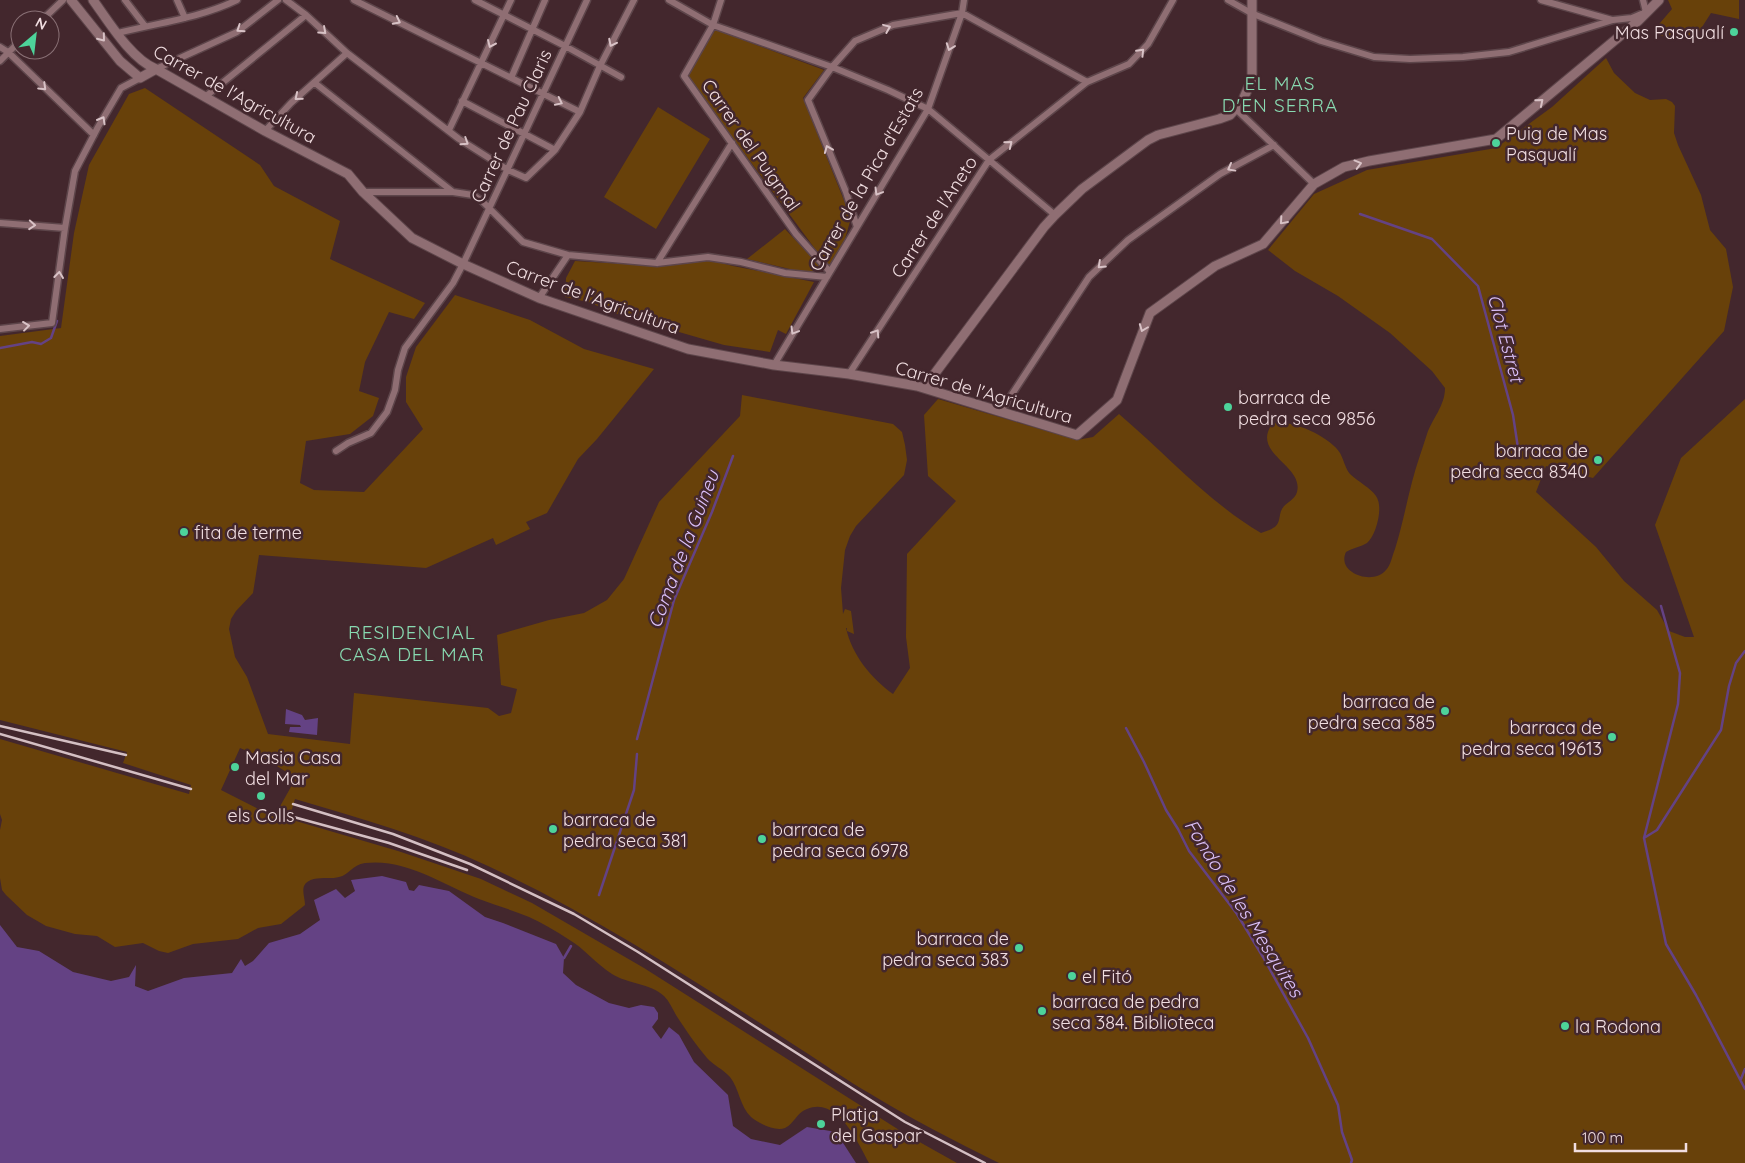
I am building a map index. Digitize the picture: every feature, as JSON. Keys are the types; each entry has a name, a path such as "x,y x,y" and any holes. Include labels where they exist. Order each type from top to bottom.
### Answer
{"street":[{"path":"52,10 62,0"},
{"path":"71,0 120,61 140,78"},
{"name":"Carrer de l'Agricultura","path":"92,0 137,57 146,65 265,131 348,174 363,192 412,238 539,298 688,349 774,365 849,374 924,388 1077,435 1117,400 1150,313 1215,266 1263,244 1314,184"},
{"path":"125,0 145,26"},
{"path":"178,0 185,18"},
{"path":"0,329 52,323 65,228 76,171 121,88 156,69 237,32 278,0"},
{"path":"286,0 306,15 347,53 458,138 508,170 526,178 555,150 580,112 600,66 634,0"},
{"path":"354,0 580,112"},
{"path":"474,0 621,77"},
{"path":"449,130 511,0"},
{"path":"511,78 545,0"},
{"name":"Carrer de Pau Claris","path":"336,451 371,433 387,412 395,390 398,370 405,348 453,283 464,264 587,0"},
{"path":"670,0 713,25 832,67 928,109 1055,215"},
{"name":"Carrer del Puigmal","path":"721,0 713,25 684,76 796,234 828,275"},
{"name":"Carrer de la Pica d'Estats","path":"774,365 928,109 962,13 964,0"},
{"name":"Carrer de l'Aneto","path":"849,374 989,160 1087,82 1129,64 1148,44 1173,0"},
{"path":"1228,0 1251,13 1321,40 1374,57 1410,59 1463,57 1509,52 1613,20 1632,18 1646,12"},
{"path":"924,388 1044,227 1082,189 1148,140 1158,135 1219,119 1230,115 1236,109 1248,93 1252,79 1252,0"},
{"path":"1541,0 1613,20"},
{"path":"1643,0 1646,12"},
{"path":"1236,109 1314,184 1344,167 1368,161 1496,139 1638,21 1659,0"},
{"path":"118,33 185,18 232,1"},
{"path":"857,227 846,192 808,100 832,67 855,41 893,25 962,13 1087,82"},
{"path":"206,97 306,15"},
{"path":"0,47 8,52 94,135"},
{"path":"0,61 8,52"},
{"path":"265,131 291,103 347,53"},
{"path":"315,83 453,192"},
{"path":"462,101 555,150"},
{"path":"657,263 732,144"},
{"path":"1001,412 1089,277 1128,240 1220,174 1274,145"},
{"path":"363,192 453,192 473,195 490,207 523,242 568,255 657,263 708,257 741,262 785,273 828,275"},
{"path":"0,223 65,228"},
{"path":"539,298 568,255"}],"shaded area":[{"path":"1668,0 1739,0 1739,19 1711,13 1695,38 1661,36 1654,30 1672,9"},
{"path":"716,30 824,70 803,98 851,218 845,239 831,265 827,265 687,76 712,33"},
{"path":"1606,58 1614,73 1635,93 1650,100 1666,99 1672,102 1675,106 1674,133 1701,195 1710,230 1726,249 1733,287 1724,331 1593,478 1546,466 1536,492 1596,547 1624,581 1657,610 1669,631 1685,637 1694,637 1655,525 1681,458 1745,399 1745,1163 999,1163 933,1130 885,1103 648,952 529,886 488,866 417,837 295,799 289,819 398,851 481,879 532,903 644,968 907,1135 957,1163 869,1163 846,1124 828,1109 818,1107 807,1109 800,1113 788,1126 781,1129 767,1126 751,1117 744,1108 736,1086 730,1077 707,1058 664,996 652,988 612,974 574,943 534,919 479,899 410,869 380,863 365,863 339,877 311,880 303,888 305,905 281,924 258,928 238,939 193,944 168,953 143,943 115,947 97,936 75,934 46,926 27,915 2,890 0,878 0,830 2,820 0,814 0,739 189,794 191,785 123,763 127,752 0,720 0,336 61,328 74,233 89,165 129,94 145,88 260,165 274,186 340,221 330,259 425,303 414,319 389,312 365,362 359,391 379,398 373,416 350,434 306,441 300,483 314,490 364,492 423,429 406,402 406,377 416,347 455,295 530,320 584,349 654,369 597,439 578,459 547,513 526,522 530,529 496,545 493,538 426,568 259,555 253,593 236,611 231,619 229,629 235,657 247,677 268,734 350,744 354,693 488,708 499,716 511,713 517,689 501,685 497,635 549,620 584,613 607,600 624,579 659,502 740,416 742,395 893,424 902,432 907,460 904,475 856,526 850,536 845,550 841,588 843,614 845,609 851,611 854,634 847,631 846,628 849,638 853,647 870,673 893,694 910,668 906,637 907,554 956,501 928,476 924,415 938,399 1077,440 1093,437 1119,414 1205,492 1261,533 1272,529 1278,523 1282,509 1297,492 1297,483 1293,474 1273,452 1268,443 1267,434 1272,424 1280,423 1299,426 1319,435 1335,447 1350,474 1376,496 1379,514 1373,534 1367,543 1346,552 1344,559 1346,566 1357,575 1373,577 1380,575 1388,568 1391,560 1417,464 1429,428 1443,401 1445,388 1432,371 1390,333 1338,296 1295,271 1268,250 1314,194 1367,170 1496,148 1552,107","holes":["240,748 264,758 296,778 274,817 221,790"]},
{"path":"658,107 710,139 656,229 604,197"},
{"path":"785,229 819,265 811,274 747,259"},
{"path":"709,260 814,282 786,334 778,330 770,352 724,345 620,315 588,302 565,297 566,278 575,261 657,266"},
{"path":"286,709 302,715 305,720 318,718 317,735 289,732 290,727 301,727 300,725 285,724"},
{"path":"382,876 406,882 409,890 414,891 419,885 449,891 485,917 556,944 564,958 563,973 576,985 609,1003 629,1008 641,1005 654,1007 658,1013 658,1019 652,1027 661,1039 669,1027 679,1035 694,1062 728,1095 733,1126 751,1139 780,1145 807,1127 836,1132 856,1163 0,1163 0,925 17,947 39,951 73,972 111,981 129,977 136,965 135,986 148,991 184,978 232,973 241,959 245,966 253,961 269,943 300,934 320,920 314,900 336,889 345,898 355,891 351,880"}],"waterway":[{"name":"Clot Estret","path":"1360,214 1432,239 1478,286 1513,415 1518,448"},
{"path":"0,348 32,342 41,344 51,338 57,321"},
{"name":"Coma de la Guineu","path":"637,739 674,600 712,512 733,456"},
{"path":"1661,606 1680,673 1678,704 1644,838 1666,944 1696,995 1745,1089"},
{"path":"1644,838 1657,830 1721,730 1729,686 1736,663 1745,651"},
{"name":"Fondo de les Mesquites","path":"1126,728 1166,810 1189,851 1237,914 1308,1038 1338,1105 1342,1132 1352,1160 1351,1163"},
{"name":"Coma de la Guineu","path":"599,895 634,790 637,754"},
{"name":"Coma de la Guineu","path":"564,958 571,946"},
{"path":"1741,1079 1745,1069"}],"railway":[{"path":"0,726 126,755"},
{"path":"0,734 191,789"},
{"path":"293,804 393,834 470,864 574,914 638,952 905,1122 985,1163"},
{"path":"290,816 389,843 467,870"}],"place":[{"name":"Mas Pasqualí","path":"1734,32"},
{"name":"Puig de Mas Pasqualí","path":"1496,143"},
{"name":"barraca de pedra seca 9856","path":"1228,407"},
{"name":"barraca de pedra seca 8340","path":"1598,460"},
{"name":"fita de terme","path":"184,532"},
{"name":"barraca de pedra seca 385","path":"1445,711"},
{"name":"barraca de pedra seca 19613","path":"1612,737"},
{"name":"Masia Casa del Mar","path":"235,767"},
{"name":"els Colls","path":"261,796"},
{"name":"barraca de pedra seca 381","path":"553,829"},
{"name":"barraca de pedra seca 6978","path":"762,839"},
{"name":"barraca de pedra seca 383","path":"1019,948"},
{"name":"el Fitó","path":"1072,976"},
{"name":"barraca de pedra seca 384. Biblioteca","path":"1042,1011"},
{"name":"la Rodona","path":"1565,1026"},
{"name":"Platja del Gaspar","path":"821,1124"}],"district":[{"name":"EL MAS D'EN SERRA","path":"1280,94"},
{"name":"RESIDENCIAL CASA DEL MAR","path":"412,643"}]}
